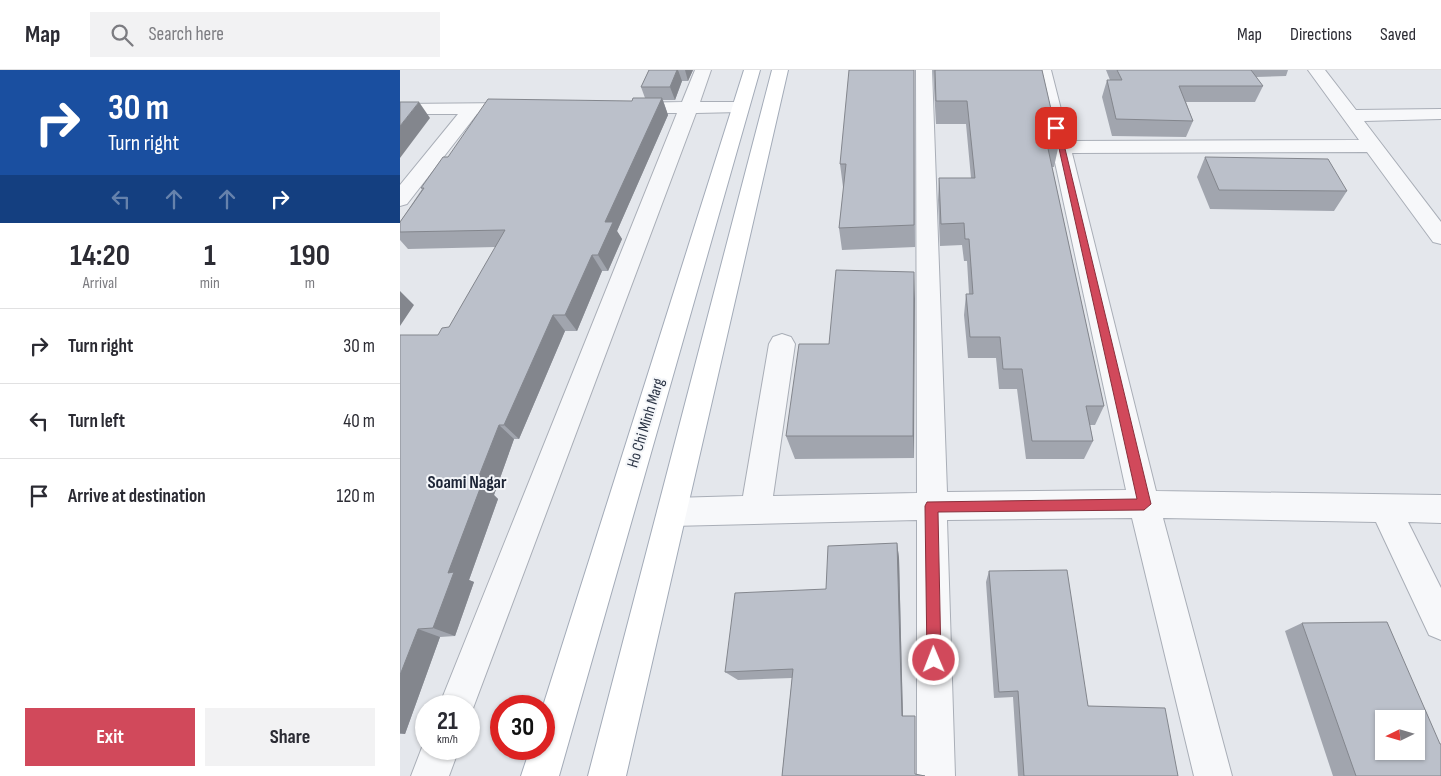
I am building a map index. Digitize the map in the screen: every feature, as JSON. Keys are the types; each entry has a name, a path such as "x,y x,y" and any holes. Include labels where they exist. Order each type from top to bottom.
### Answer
{"main road":[{"name":"Ho Chi Minh Marg","path":"540,776 752,70"},
{"path":"607,776 780,70"}],"street":[{"path":"461,695 703,70"},
{"path":"924,70 936,776"},
{"path":"1043,70 1144,504 1213,776"},
{"path":"1316,70 1441,237"},
{"path":"610,108 740,107"},
{"path":"400,108 531,108"},
{"path":"400,198 472,108"},
{"path":"1351,116 1441,114"},
{"path":"1061,147 1372,146"},
{"path":"756,510 782,344"},
{"path":"672,512 932,506 1144,504 1441,509"},
{"path":"1385,508 1441,622"},
{"path":"430,776 436,760"}],"building":[{"path":"649,70 677,70 670,87 641,87"},
{"path":"849,70 914,70 914,225 839,228 846,164 840,164"},
{"path":"935,70 1042,70 1059,144 1047,144 1104,406 1086,406 1093,441 1032,441 1022,369 1003,369 1000,337 970,337 966,294 973,294 969,239 965,239 964,223 941,224 939,178 975,178 967,101 936,101"},
{"path":"1117,70 1251,70 1263,86 1179,86 1193,121 1116,119 1107,80 1122,80"},
{"path":"633,98 662,98 605,222 613,222 598,255 592,255 565,315 553,315 504,425 499,425 475,486 481,486 448,573 454,572 433,628 418,629 400,675 400,335 438,335 442,328 449,327 505,230 400,232 400,222 443,157 448,157 488,99 632,101"},
{"path":"400,102 419,102 400,126"},
{"path":"1205,157 1328,159 1347,191 1219,190"},
{"path":"836,270 914,272 913,436 786,436 799,344 829,344"},
{"path":"897,543 902,716 915,716 915,774 925,776 782,776 793,669 725,672 735,593 826,589 828,546"},
{"path":"1067,570 1088,706 1165,708 1178,776 1024,776 1018,691 999,692 989,571"},
{"path":"1387,622 1441,744 1441,776 1356,776 1302,623"}],"district":[{"name":"Soami Nagar","path":"467,482"}],"route":[{"path":"934,660 932,506 1144,504 1056,128"}]}
